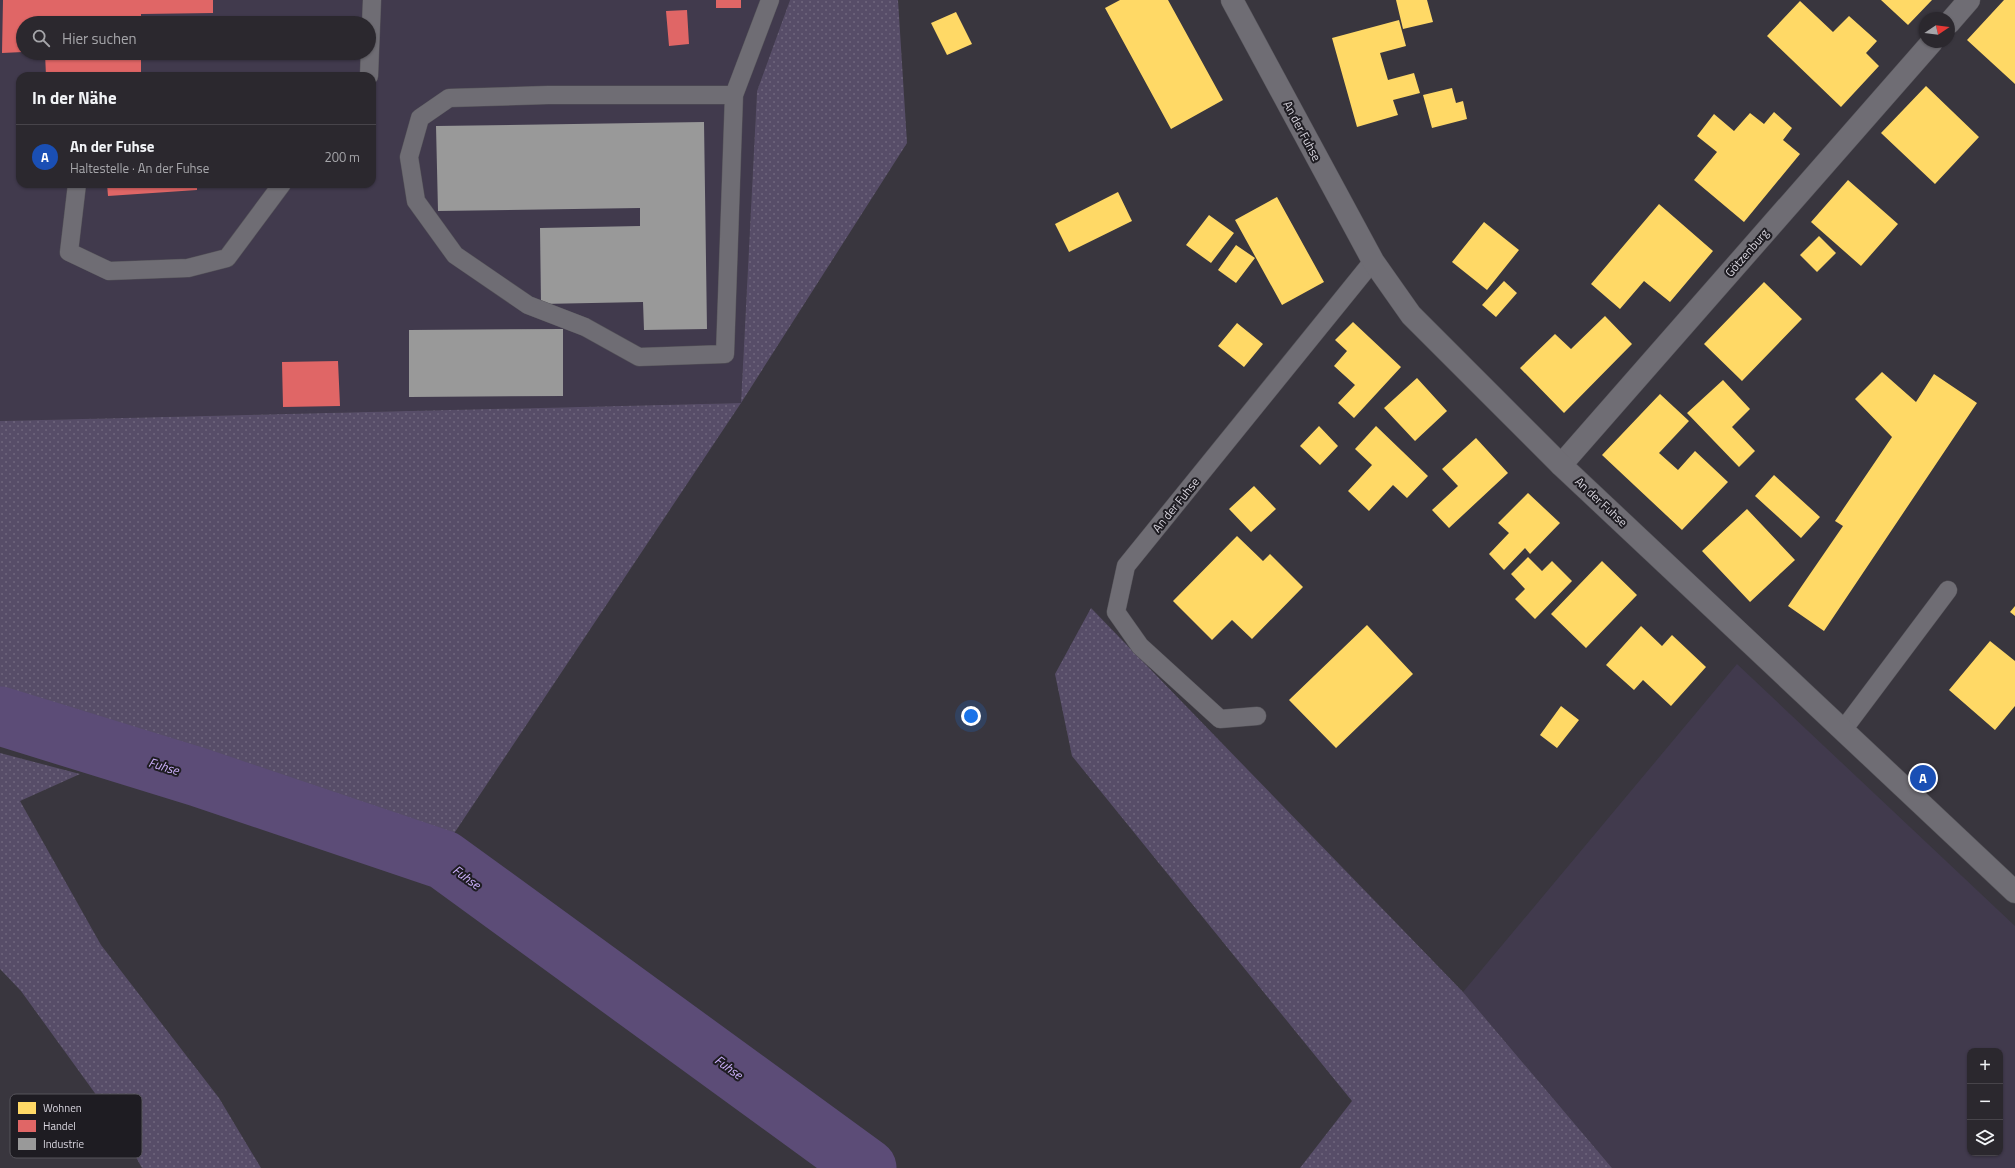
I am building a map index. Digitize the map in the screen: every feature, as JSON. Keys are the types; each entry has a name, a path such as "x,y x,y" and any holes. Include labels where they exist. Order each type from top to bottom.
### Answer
{"street":[{"name":"An der Fuhse","path":"1232,0 1373,261 1411,315 1561,465 2015,892"},
{"path":"1955,15 1969,0"},
{"name":"Götzenburg","path":"1561,465 1927,48"}],"lane":[{"path":"371,16 372,0"},
{"path":"734,95 548,95 449,98 420,118 409,157 416,201 455,255 528,306 585,327 639,357 725,354 734,95 770,0"},
{"path":"369,72 370,60"},
{"path":"77,188 69,252 109,271 188,268 227,258 279,188"},
{"name":"An der Fuhse","path":"1257,716 1220,719 1140,646 1116,612 1126,566 1373,261"},
{"path":"1843,730 1948,590"}],"shaded area":[{"path":"0,0 790,0 757,91 741,403 0,421"},
{"path":"790,0 898,0 907,143 741,403 757,91"},
{"path":"741,403 447,844 203,765 0,704 0,421"},
{"path":"1091,608 1463,992 1612,1168 1300,1168 1352,1101 1072,756 1055,674"},
{"path":"1737,664 2015,926 2015,1168 1612,1168 1463,992"},
{"path":"0,753 80,774 20,801 101,945 219,1098 261,1168 142,1168 136,1158 142,1158 142,1094 96,1094 21,991 0,969"}],"building: Wohnen":[{"path":"1120,0 1168,0 1223,100 1171,129 1105,8"},
{"path":"1396,0 1427,0 1433,22 1403,29"},
{"path":"1881,0 1932,0 1908,25"},
{"path":"2004,0 2015,0 2015,84 1967,40"},
{"path":"1800,1 1833,32 1849,16 1877,41 1866,53 1879,66 1841,107 1767,36"},
{"path":"956,12 972,44 947,55 931,23"},
{"path":"1399,20 1406,46 1380,53 1388,80 1414,73 1420,93 1393,100 1398,115 1357,127 1332,38"},
{"path":"1926,86 1979,137 1935,184 1881,133"},
{"path":"1452,88 1456,103 1463,101 1467,119 1432,128 1423,95"},
{"path":"1774,112 1792,128 1783,140 1800,154 1744,222 1694,180 1717,152 1697,136 1714,114 1734,131 1750,113 1764,124"},
{"path":"1848,180 1898,224 1861,266 1811,222"},
{"path":"1118,192 1132,221 1069,252 1055,224"},
{"path":"1277,197 1324,282 1282,305 1235,220"},
{"path":"1659,204 1713,251 1670,302 1644,281 1620,309 1591,284"},
{"path":"1209,215 1234,233 1211,263 1186,245"},
{"path":"1484,222 1519,250 1487,290 1452,262"},
{"path":"1819,236 1836,253 1817,272 1800,255"},
{"path":"1236,245 1255,258 1236,283 1218,270"},
{"path":"1504,281 1517,293 1496,317 1482,305"},
{"path":"1764,282 1802,319 1742,381 1704,344"},
{"path":"1605,316 1632,344 1564,413 1520,368 1555,334 1571,349"},
{"path":"1353,322 1401,367 1354,418 1338,403 1355,385 1334,366 1347,351 1335,340"},
{"path":"1237,323 1263,344 1244,367 1218,346"},
{"path":"1882,372 1916,402 1934,374 1977,403 1824,631 1788,606 1843,526 1835,521 1892,437 1855,399"},
{"path":"1417,378 1447,411 1415,441 1384,408"},
{"path":"1723,380 1750,409 1732,427 1755,451 1739,467 1687,413"},
{"path":"1660,394 1689,421 1659,453 1678,470 1695,451 1728,482 1682,530 1602,455"},
{"path":"1319,426 1338,446 1320,465 1300,446"},
{"path":"1376,426 1428,476 1407,498 1393,485 1369,511 1348,491 1372,465 1355,449"},
{"path":"1476,438 1508,473 1449,528 1432,510 1458,486 1442,469"},
{"path":"1774,475 1820,517 1801,538 1755,496"},
{"path":"1254,486 1276,509 1251,532 1229,509"},
{"path":"1528,493 1560,523 1530,554 1525,548 1504,570 1489,554 1509,533 1498,523"},
{"path":"1747,509 1795,560 1750,602 1702,551"},
{"path":"1237,536 1263,561 1270,554 1303,587 1252,639 1232,620 1212,640 1173,601"},
{"path":"1528,557 1542,571 1552,561 1572,581 1535,619 1515,599 1525,589 1511,574"},
{"path":"1602,561 1637,595 1586,648 1551,614"},
{"path":"2015,606 2015,616 2010,612"},
{"path":"1367,625 1413,674 1336,748 1289,700"},
{"path":"1641,626 1662,646 1672,635 1706,667 1671,706 1643,680 1634,690 1606,665"},
{"path":"1990,641 2015,661 2015,706 1995,730 1949,690"},
{"path":"1561,706 1579,720 1557,748 1540,735"}],"building: Handel":[{"path":"3,0 213,0 213,13 141,14 141,16 16,16 16,52 2,53"},
{"path":"716,0 741,0 741,8 716,8"},
{"path":"687,10 689,44 669,46 666,11"},
{"path":"45,60 141,60 141,72 46,72"},
{"path":"107,188 197,188 197,190 108,196"},
{"path":"338,361 340,406 283,407 282,362"}],"building: Industrie":[{"path":"704,122 707,329 644,330 643,302 541,304 540,228 640,226 640,208 438,211 436,126"},
{"path":"563,329 563,396 409,397 409,330"}],"waterway":[{"name":"Fuhse","path":"0,716 198,777 444,860 867,1168"}],"place":[{"name":"An der Fuhse","path":"1923,778"}]}
